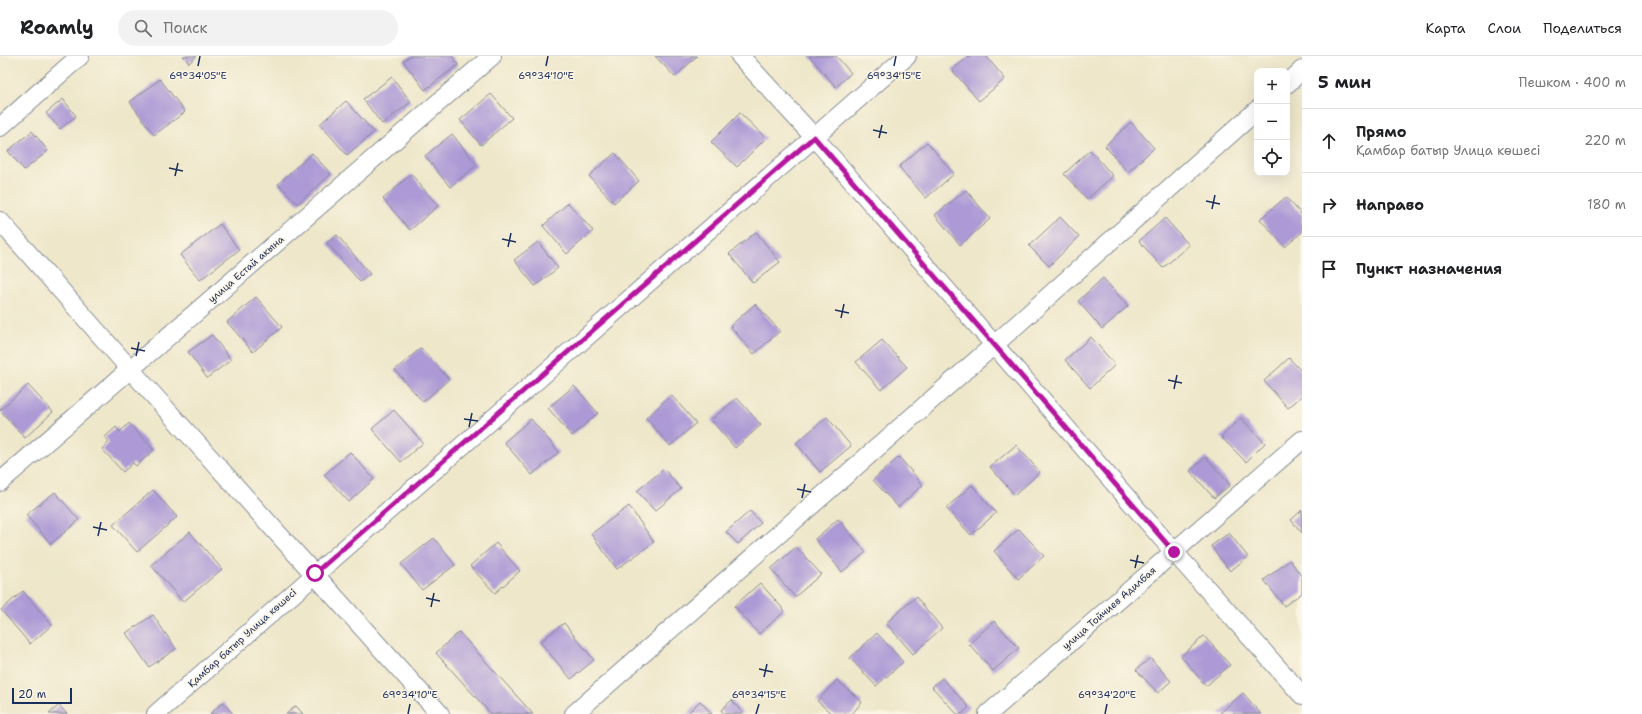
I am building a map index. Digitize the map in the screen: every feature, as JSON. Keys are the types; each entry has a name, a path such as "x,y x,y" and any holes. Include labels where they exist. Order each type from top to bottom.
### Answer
{"street":[{"path":"0,127 80,56"},
{"name":"улица Естай акына","path":"0,482 492,56"},
{"path":"740,56 814,137 1174,552 1302,695"},
{"name":"Қамбар батыр Улица көшесі","path":"156,714 315,573 907,56"},
{"path":"1290,81 1302,70"},
{"path":"574,714 994,345 1254,113"},
{"path":"0,221 130,369 315,573 440,714"},
{"name":"улица Тойчиев Адилбая","path":"988,714 1302,440"}],"building":[{"path":"183,56 197,56 189,63"},
{"path":"410,56 452,56 458,65 425,90 403,61"},
{"path":"655,56 697,56 675,77"},
{"path":"809,56 836,56 851,73 836,87"},
{"path":"969,56 986,56 1005,79 979,101 952,70"},
{"path":"392,77 411,102 382,124 363,99"},
{"path":"160,79 185,112 154,135 130,102"},
{"path":"491,94 512,118 481,145 460,120"},
{"path":"63,99 76,116 60,129 46,113"},
{"path":"346,101 374,132 347,155 320,124"},
{"path":"740,113 766,138 737,167 711,142"},
{"path":"1131,122 1154,148 1128,172 1105,146"},
{"path":"32,131 48,151 24,170 8,151"},
{"path":"452,134 477,165 450,187 425,156"},
{"path":"927,142 954,174 926,198 899,167"},
{"path":"1090,150 1113,176 1087,199 1064,174"},
{"path":"312,153 331,174 298,204 278,184"},
{"path":"615,153 639,181 614,203 589,176"},
{"path":"411,174 438,206 410,230 383,199"},
{"path":"966,190 990,219 960,245 935,215"},
{"path":"1286,197 1302,215 1302,232 1285,247 1260,219"},
{"path":"568,203 593,231 567,254 543,226"},
{"path":"1060,217 1079,237 1049,266 1029,246"},
{"path":"1165,218 1189,245 1163,268 1139,241"},
{"path":"220,224 239,250 200,280 180,255"},
{"path":"756,232 780,262 753,283 729,254"},
{"path":"337,235 370,274 360,282 327,243"},
{"path":"538,242 558,268 535,286 514,260"},
{"path":"1103,278 1128,306 1102,329 1078,301"},
{"path":"256,297 282,327 253,352 227,322"},
{"path":"755,304 780,331 754,354 730,326"},
{"path":"212,335 231,360 207,378 188,352"},
{"path":"1091,337 1115,365 1090,388 1065,360"},
{"path":"882,340 907,367 881,390 856,362"},
{"path":"421,348 449,379 423,402 395,370"},
{"path":"1289,358 1302,372 1302,396 1288,408 1264,381"},
{"path":"28,385 53,412 25,438 0,410"},
{"path":"574,386 598,413 572,436 548,408"},
{"path":"671,395 696,423 670,446 646,418"},
{"path":"737,398 761,425 735,448 711,420"},
{"path":"394,410 423,443 401,462 372,429"},
{"path":"827,417 851,446 820,472 796,443"},
{"path":"1241,418 1265,443 1246,462 1221,437"},
{"path":"531,419 559,452 532,475 504,442"},
{"path":"129,423 154,450 136,466 133,463 123,472 102,449 109,442 105,437 116,427 120,432"},
{"path":"1016,445 1040,472 1015,495 990,467"},
{"path":"350,452 374,479 349,502 324,475"},
{"path":"899,457 923,485 898,507 873,480"},
{"path":"1206,457 1230,485 1214,498 1190,471"},
{"path":"664,469 681,489 655,511 637,491"},
{"path":"972,485 996,513 971,535 946,508"},
{"path":"153,490 177,517 137,552 113,525"},
{"path":"55,492 79,520 51,544 26,515"},
{"path":"629,506 654,542 617,569 591,534"},
{"path":"1302,510 1302,533 1291,520"},
{"path":"750,511 761,523 738,544 726,532"},
{"path":"838,519 866,552 842,572 815,539"},
{"path":"1019,529 1044,556 1018,579 994,551"},
{"path":"190,532 222,569 183,602 151,565"},
{"path":"1229,533 1248,557 1230,571 1211,546"},
{"path":"434,538 455,565 422,590 401,564"},
{"path":"496,543 520,571 495,593 470,566"},
{"path":"796,547 821,574 795,597 771,569"},
{"path":"1290,560 1302,577 1302,593 1284,606 1264,580"},
{"path":"760,583 785,611 759,634 734,606"},
{"path":"23,591 52,625 30,644 1,610"},
{"path":"916,597 942,628 913,654 886,623"},
{"path":"153,615 176,649 149,667 126,633"},
{"path":"994,621 1019,648 993,671 969,644"},
{"path":"564,623 594,660 571,679 540,642"},
{"path":"459,632 533,714 491,714 436,653"},
{"path":"877,633 903,662 876,686 850,658"},
{"path":"1204,636 1230,665 1206,686 1181,656"},
{"path":"1150,658 1171,681 1158,693 1136,670"},
{"path":"942,678 969,707 962,714 957,714 932,687"},
{"path":"837,680 862,702 852,714 832,714 817,701"},
{"path":"1243,693 1261,714 1219,714"},
{"path":"732,700 743,714 724,714 721,710"},
{"path":"700,701 712,714 687,714"},
{"path":"223,702 233,714 210,714"},
{"path":"59,705 67,714 49,714"},
{"path":"296,706 303,714 286,714"}],"route":[{"path":"315,573 814,137 1174,552"}]}
